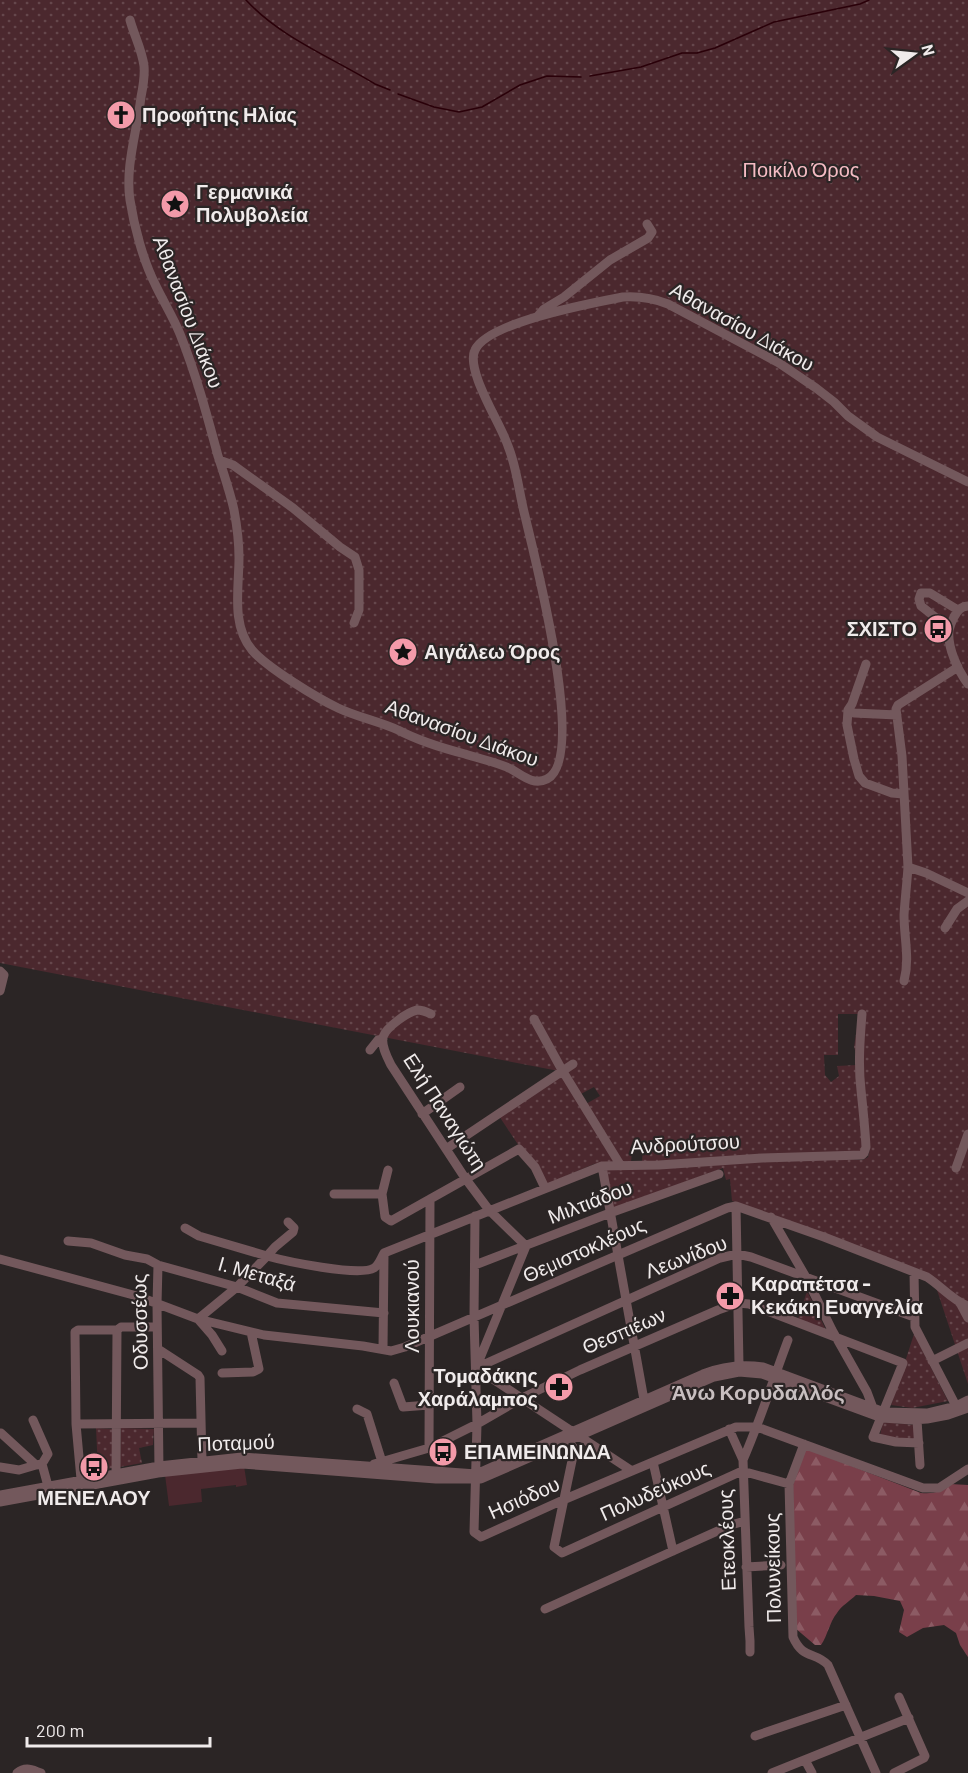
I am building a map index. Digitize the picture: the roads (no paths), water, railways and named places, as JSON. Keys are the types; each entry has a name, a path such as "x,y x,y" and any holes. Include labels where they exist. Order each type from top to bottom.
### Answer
{"street":[{"name":"Αθανασίου Διάκου","path":"130,20 144,67 140,112 128,180 130,204 154,282 174,319 187,352 230,493 238,535 239,624 244,639 254,654 270,667 335,707 371,719 433,745 504,766 527,779 540,781 549,779 556,771 561,752 563,710 542,586 513,462 502,431 478,381 473,359 476,346 489,336 515,324 622,297 644,297 668,304 779,363 816,388 877,437 968,482"},
{"path":"537,317 541,311 564,297 610,261 648,238 652,232 647,224"},
{"path":"219,460 228,462 243,472 355,557 359,570 358,610 354,623"},
{"path":"949,628 921,606 921,593 930,593 958,610"},
{"path":"968,606 958,610 949,628 951,647 958,667 968,684"},
{"path":"866,664 848,710 847,725 854,759 859,776 865,783 892,793 903,794"},
{"path":"904,981 908,955 904,914 908,867 902,756 896,709 898,705 958,667"},
{"path":"848,710 854,713 897,715"},
{"path":"908,867 968,892"},
{"path":"945,928 957,909 968,902"},
{"path":"0,971 4,975 0,991"},
{"name":"Ελή Παναγιώτη","path":"431,1014 419,1010 407,1014 389,1029 383,1039 384,1049 391,1065 465,1178 489,1210 526,1246"},
{"name":"Ανδρούτσου","path":"267,1256 298,1264 340,1270 369,1270 377,1266 384,1253 602,1166 862,1155 866,1147 861,1090 862,1014"},
{"path":"534,1019 562,1070 621,1166"},
{"path":"370,1050 378,1040 383,1039"},
{"path":"446,1149 573,1064"},
{"path":"422,1114 460,1087"},
{"path":"956,1168 968,1134"},
{"path":"387,1170 382,1194 385,1216 392,1221 519,1149 535,1167 545,1188"},
{"path":"602,1166 644,1400"},
{"name":"Μιλτιάδου","path":"475,1265 719,1174"},
{"path":"334,1194 382,1194"},
{"name":"Λουκιανού","path":"429,1448 430,1199"},
{"path":"739,1365 736,1206 771,1217 914,1272 939,1285 964,1305 968,1318"},
{"name":"Θεμιστοκλέους","path":"0,1260 137,1296 198,1319 251,1332 278,1338 391,1351 736,1206"},
{"path":"475,1216 476,1477"},
{"path":"771,1217 807,1279 867,1392 873,1408"},
{"path":"222,1351 198,1319 237,1287 275,1247 293,1232 294,1228 288,1222"},
{"path":"185,1228 199,1236 267,1256"},
{"name":"Οδυσσέως","path":"68,1241 91,1243 125,1255 147,1259 158,1265 159,1469"},
{"path":"476,1368 526,1246"},
{"path":"383,1349 384,1253"},
{"name":"Λεωνίδου","path":"476,1368 720,1258 737,1254 751,1257 914,1317"},
{"name":"Ι. Μεταξά","path":"158,1265 237,1287 277,1303 384,1313"},
{"path":"914,1272 915,1327 956,1406"},
{"path":"738,1303 749,1304 903,1363 873,1437 896,1442 919,1443"},
{"name":"Θεσπιέων","path":"366,1466 429,1448 580,1370 738,1303"},
{"path":"81,1479 76,1424 75,1332 78,1330 117,1330 121,1327 157,1327"},
{"path":"116,1473 117,1330"},
{"path":"222,1373 254,1372 259,1369 251,1332"},
{"path":"743,1460 788,1340"},
{"path":"932,1361 968,1343"},
{"path":"158,1349 200,1378 202,1461"},
{"path":"476,1477 488,1477 566,1442 576,1434 644,1400 711,1371 729,1366 758,1366 883,1415 917,1420 940,1417 968,1408"},
{"path":"476,1368 632,1471"},
{"path":"476,1477 722,1374 751,1372 775,1374 873,1408 883,1415 939,1411 968,1400"},
{"path":"394,1383 403,1407 429,1405"},
{"path":"357,1409 367,1414 382,1462"},
{"path":"0,1467 19,1470 39,1465 48,1454 33,1420"},
{"path":"917,1420 920,1465"},
{"path":"76,1424 200,1423"},
{"path":"757,1427 923,1488 939,1488 968,1469"},
{"name":"Ησιόδου","path":"476,1477 474,1532 482,1537 729,1429 757,1427"},
{"name":"Ετεοκλέους","path":"729,1429 743,1460 750,1652"},
{"path":"1,1432 39,1465 48,1486"},
{"path":"563,1500 574,1451 573,1447 566,1442"},
{"name":"Πολυνείκους","path":"804,1444 789,1484 793,1637 801,1650 821,1659 828,1665 876,1773"},
{"name":"Ποταμού","path":"0,1502 202,1461 248,1457 476,1477"},
{"path":"653,1462 673,1551"},
{"name":"Ποταμού","path":"0,1495 116,1473 228,1465 255,1464 476,1477"},
{"path":"742,1471 789,1484"},
{"name":"Πολυδεύκους","path":"563,1500 554,1547 562,1553 742,1471"},
{"path":"545,1609 745,1521"},
{"path":"746,1567 781,1565"},
{"path":"899,1697 925,1757 902,1772"},
{"path":"755,1736 846,1705"},
{"path":"772,1773 909,1718"},
{"path":"805,1760 812,1773"},
{"path":"17,1773 27,1768 41,1773"}],"waterway":[{"path":"246,0 291,36 375,84 390,90"},
{"path":"590,76 641,67 682,53 697,53 715,48 774,22 860,4 869,0"},
{"path":"398,94 434,107 459,112 482,107 520,85 547,76 581,77"}],"place":[{"name":"Προφήτης Ηλίας","path":"121,115"},
{"name":"Γερμανικά Πολυβολεία","path":"175,204"},
{"name":"ΣΧΙΣΤΟ","path":"938,629"},
{"name":"Αιγάλεω Όρος","path":"403,652"},
{"name":"Καραπέτσα - Κεκάκη Ευαγγελία","path":"730,1296"},
{"name":"Τομαδάκης Χαράλαμπος","path":"559,1387"},
{"name":"ΕΠΑΜΕΙΝΩΝΔΑ","path":"443,1452"},
{"name":"ΜΕΝΕΛΑΟΥ","path":"94,1467"}],"district":[{"name":"Άνω Κορυδαλλός","path":"758,1393"}],"park label":[{"name":"Ποικίλο Όρος","path":"801,170"}]}
